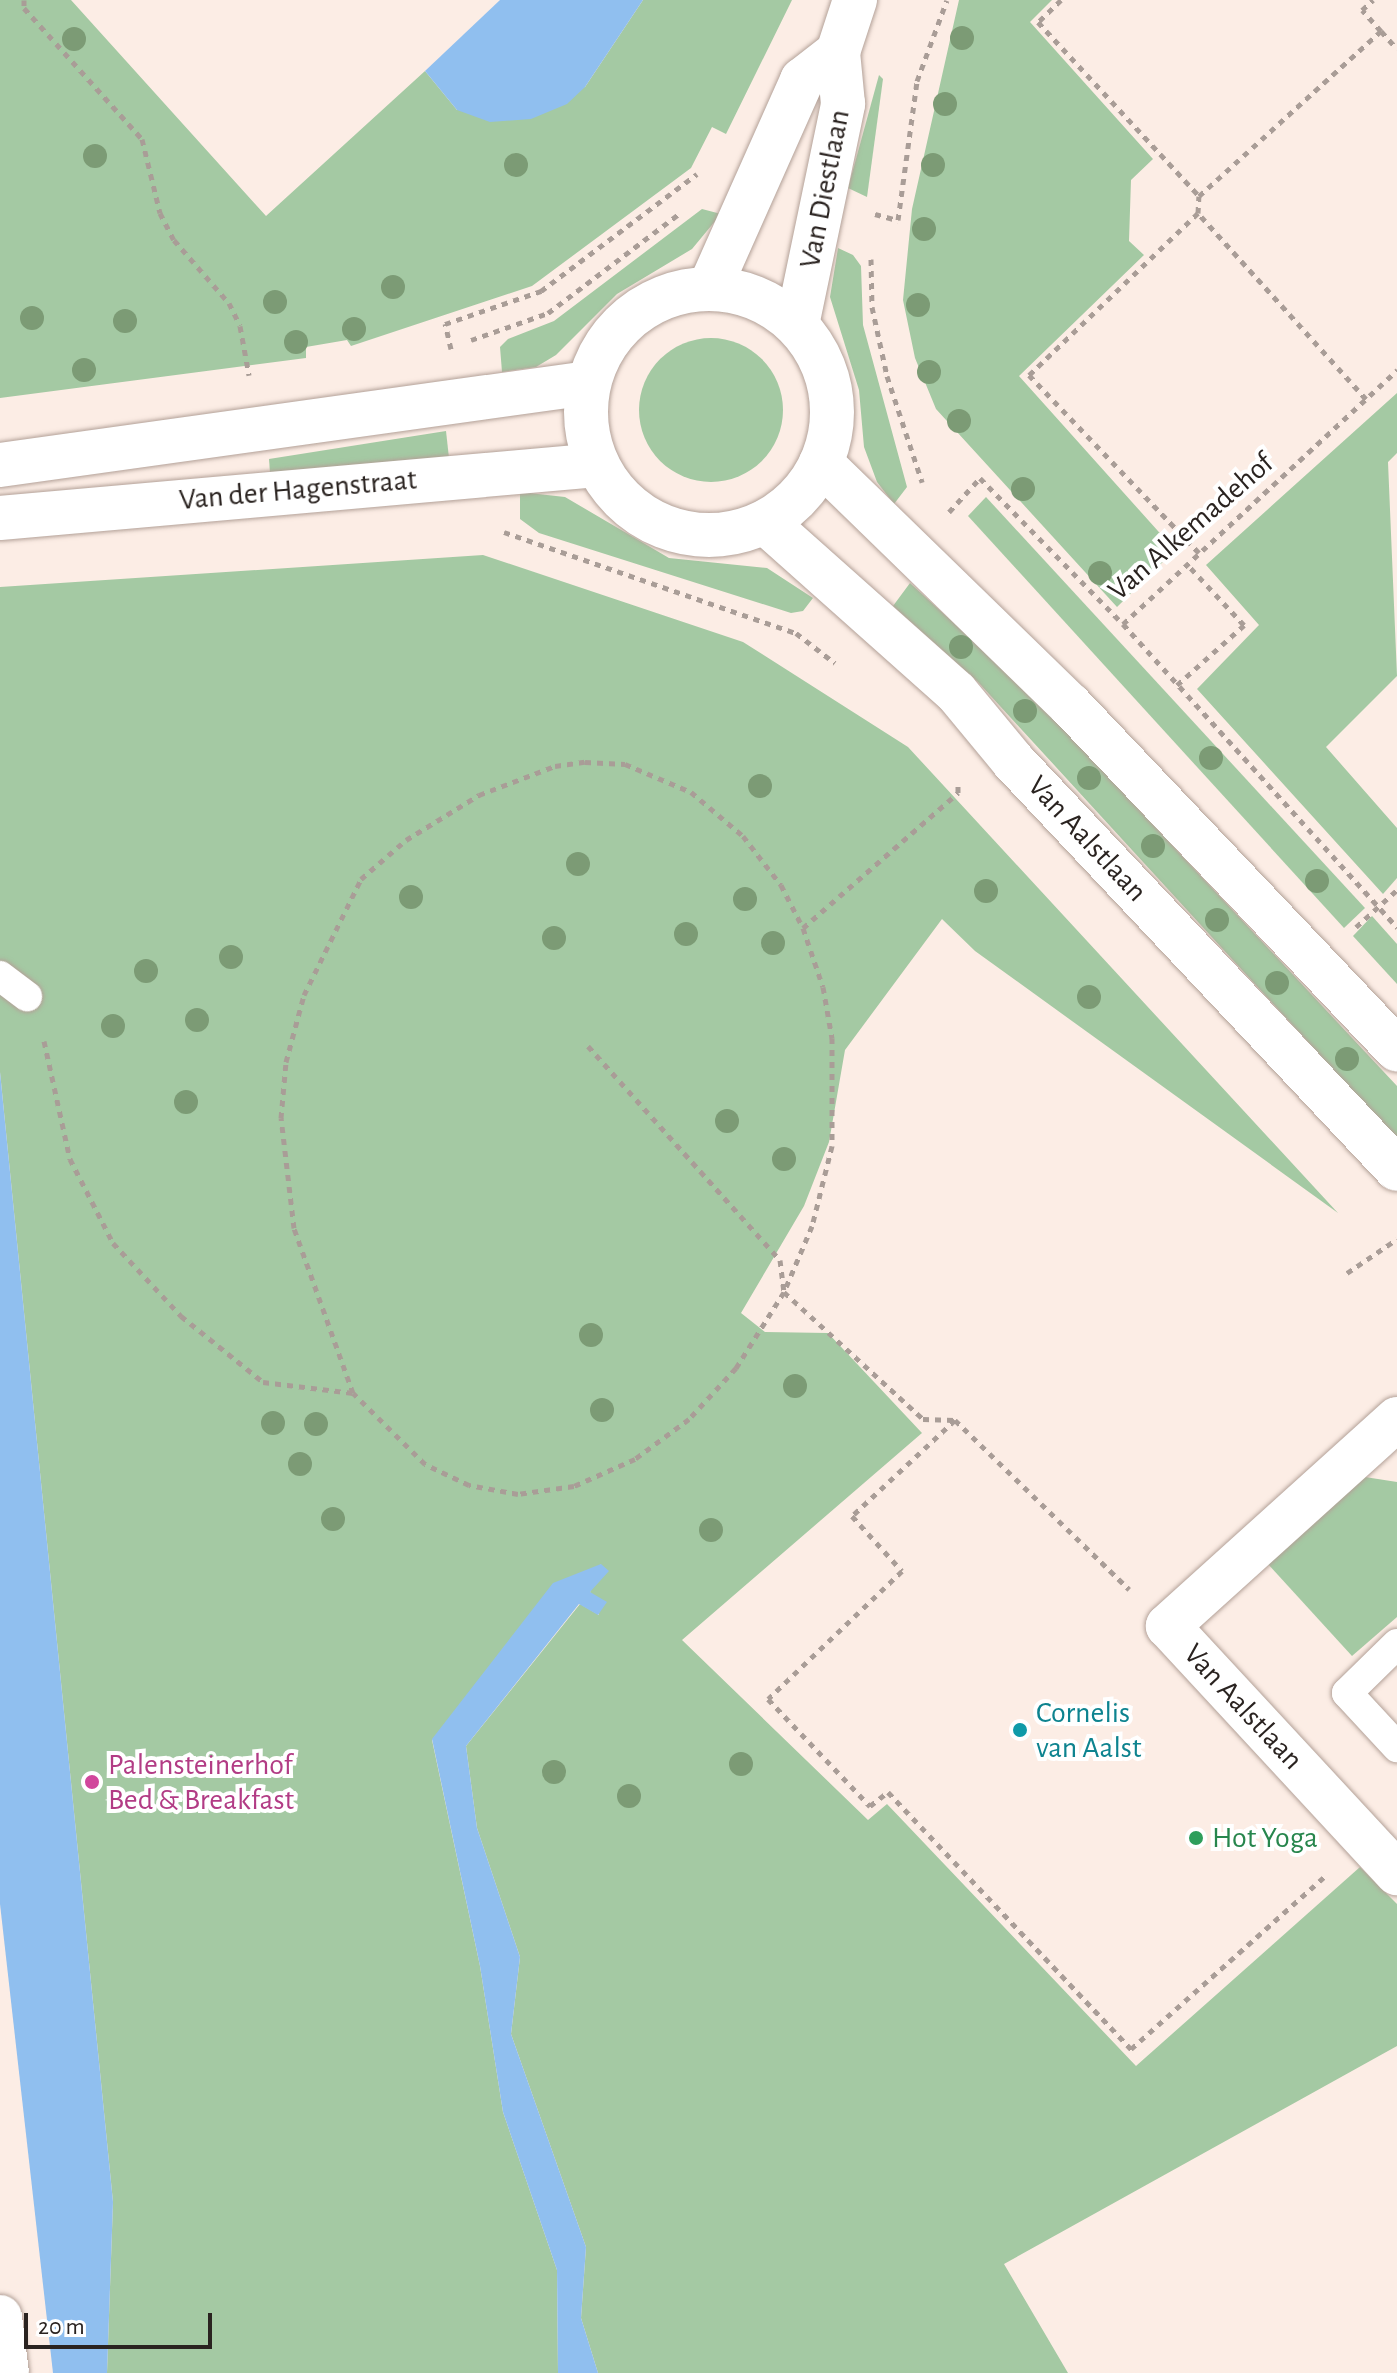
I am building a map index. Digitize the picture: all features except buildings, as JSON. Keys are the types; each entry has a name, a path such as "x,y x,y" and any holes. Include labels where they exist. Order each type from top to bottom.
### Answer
{"street":[{"name":"Van Diestlaan","path":"797,325 843,104 838,52 855,0"},
{"name":"Van Diestlaan","path":"710,287 802,80 838,52"},
{"path":"710,287 757,298 797,325 815,348 833,405 821,463 798,497 765,522 734,533 669,529 640,515 614,492 597,465 585,425 588,383 607,343 647,305 677,292 710,287"},
{"name":"Van der Hagenstraat","path":"0,465 588,383"},
{"path":"821,463 1070,705 1397,1049"},
{"name":"Van der Hagenstraat","path":"0,518 597,465"},
{"name":"Van Aalstlaan","path":"765,522 956,692 1013,761 1397,1169"},
{"name":"Van Aalstlaan","path":"1395,1423 1168,1626 1397,1873"},
{"path":"0,2317 7,2373"}],"lane":[{"path":"0,976 27,996"},
{"path":"1397,1644 1347,1693 1397,1747"}],"path":[{"path":"24,0 24,8 142,139 160,213 174,240 229,303 240,326 250,381"},
{"path":"1061,0 1038,22 1199,196"},
{"path":"1373,0 1362,10 1397,49"},
{"path":"1199,553 1029,375 1198,213 1199,196 1381,31"},
{"path":"487,335 548,313 681,213"},
{"path":"1198,213 1366,399"},
{"path":"870,248 872,307 887,376 924,488"},
{"name":"Van Alkemadehof","path":"949,512 980,478 1123,624 1397,370"},
{"path":"514,533 796,633"},
{"path":"1177,685 1244,625 1187,564"},
{"path":"1123,624 1397,927"},
{"path":"625,764 691,792 717,811 781,885 803,928 823,987 832,1038 832,1146 812,1226 784,1292 736,1368 689,1419 635,1459 574,1486 518,1494 469,1485 425,1464 353,1393 294,1228 281,1118 286,1062 304,995 361,879 406,840 479,795 555,766 625,764"},
{"path":"803,928 958,793 958,769"},
{"path":"27,996 38,1012 70,1159 113,1243 181,1316 263,1382 353,1393"},
{"path":"588,1046 780,1260 784,1292 923,1419 955,1420 1168,1626"},
{"path":"1347,1273 1397,1239"},
{"path":"955,1420 852,1516 902,1571 768,1699 870,1806 888,1792 1131,2049 1366,1840"}],"green space":[{"path":"0,0 71,0 266,216 425,71 457,110 585,87 643,0 792,0 726,134 712,127 691,168 532,286 351,346 347,340 306,347 306,358 0,398"},
{"path":"959,0 1052,0 1030,22 1153,159 1131,180 1129,241 1144,255 1019,376 1175,550 1117,607 936,409 915,358 903,300 912,209"},
{"path":"879,75 883,79 867,197 848,188"},
{"path":"702,209 721,214 692,249 617,294 556,355 536,367 502,372 500,347 508,339 554,321"},
{"path":"838,248 853,255 861,266 863,325 907,487 894,504 877,482 864,447 859,390 830,297"},
{"path":"711,338 739,343 762,359 778,382 783,410 778,438 762,461 739,477 711,482 683,477 660,461 644,438 639,410 644,382 660,359 683,343"},
{"path":"1397,393 1397,453 1388,462 1397,676 1326,747 1397,828 1397,878 1383,894 1197,689 1259,625 1206,565"},
{"path":"446,431 449,458 270,473 269,459"},
{"path":"520,492 565,497 669,558 767,568 813,598 803,611 791,613 539,533 520,519"},
{"path":"986,497 1365,908 1344,928 968,516"},
{"path":"483,555 743,642 908,747 1338,1213 975,951 942,919 845,1050 829,1142 804,1206 741,1313 765,1332 828,1333 922,1433 682,1640 868,1820 887,1804 1136,2066 1360,1867 1397,1904 1397,2046 1004,2264 1068,2373 598,2373 581,2318 586,2247 511,2034 520,1957 477,1828 466,1746 580,1604 599,1615 590,1592 601,1564 432,1740 480,1966 503,2112 557,2270 558,2373 107,2373 113,2202 0,1072 0,587"},
{"path":"910,583 1027,690 1397,1086 1397,1139 978,682 893,606"},
{"path":"1372,916 1397,944 1397,984 1353,936"},
{"path":"1365,1477 1397,1482 1397,1617 1352,1656 1268,1564"}],"water":[{"path":"500,0 643,0 585,87 567,104 531,119 490,122 457,110 425,71"},
{"path":"0,1072 113,2202 107,2373 53,2373 0,1904"},
{"path":"601,1564 609,1571 590,1592 607,1602 598,1615 579,1604 466,1746 477,1828 520,1957 511,2034 586,2247 581,2318 598,2373 558,2373 557,2270 503,2112 480,1966 432,1739 553,1583"}],"place":[{"name":"Cornelis van Aalst","path":"1020,1730"},
{"name":"Palensteinerhof Bed & Breakfast","path":"92,1782"},
{"name":"Hot Yoga","path":"1196,1838"}]}
